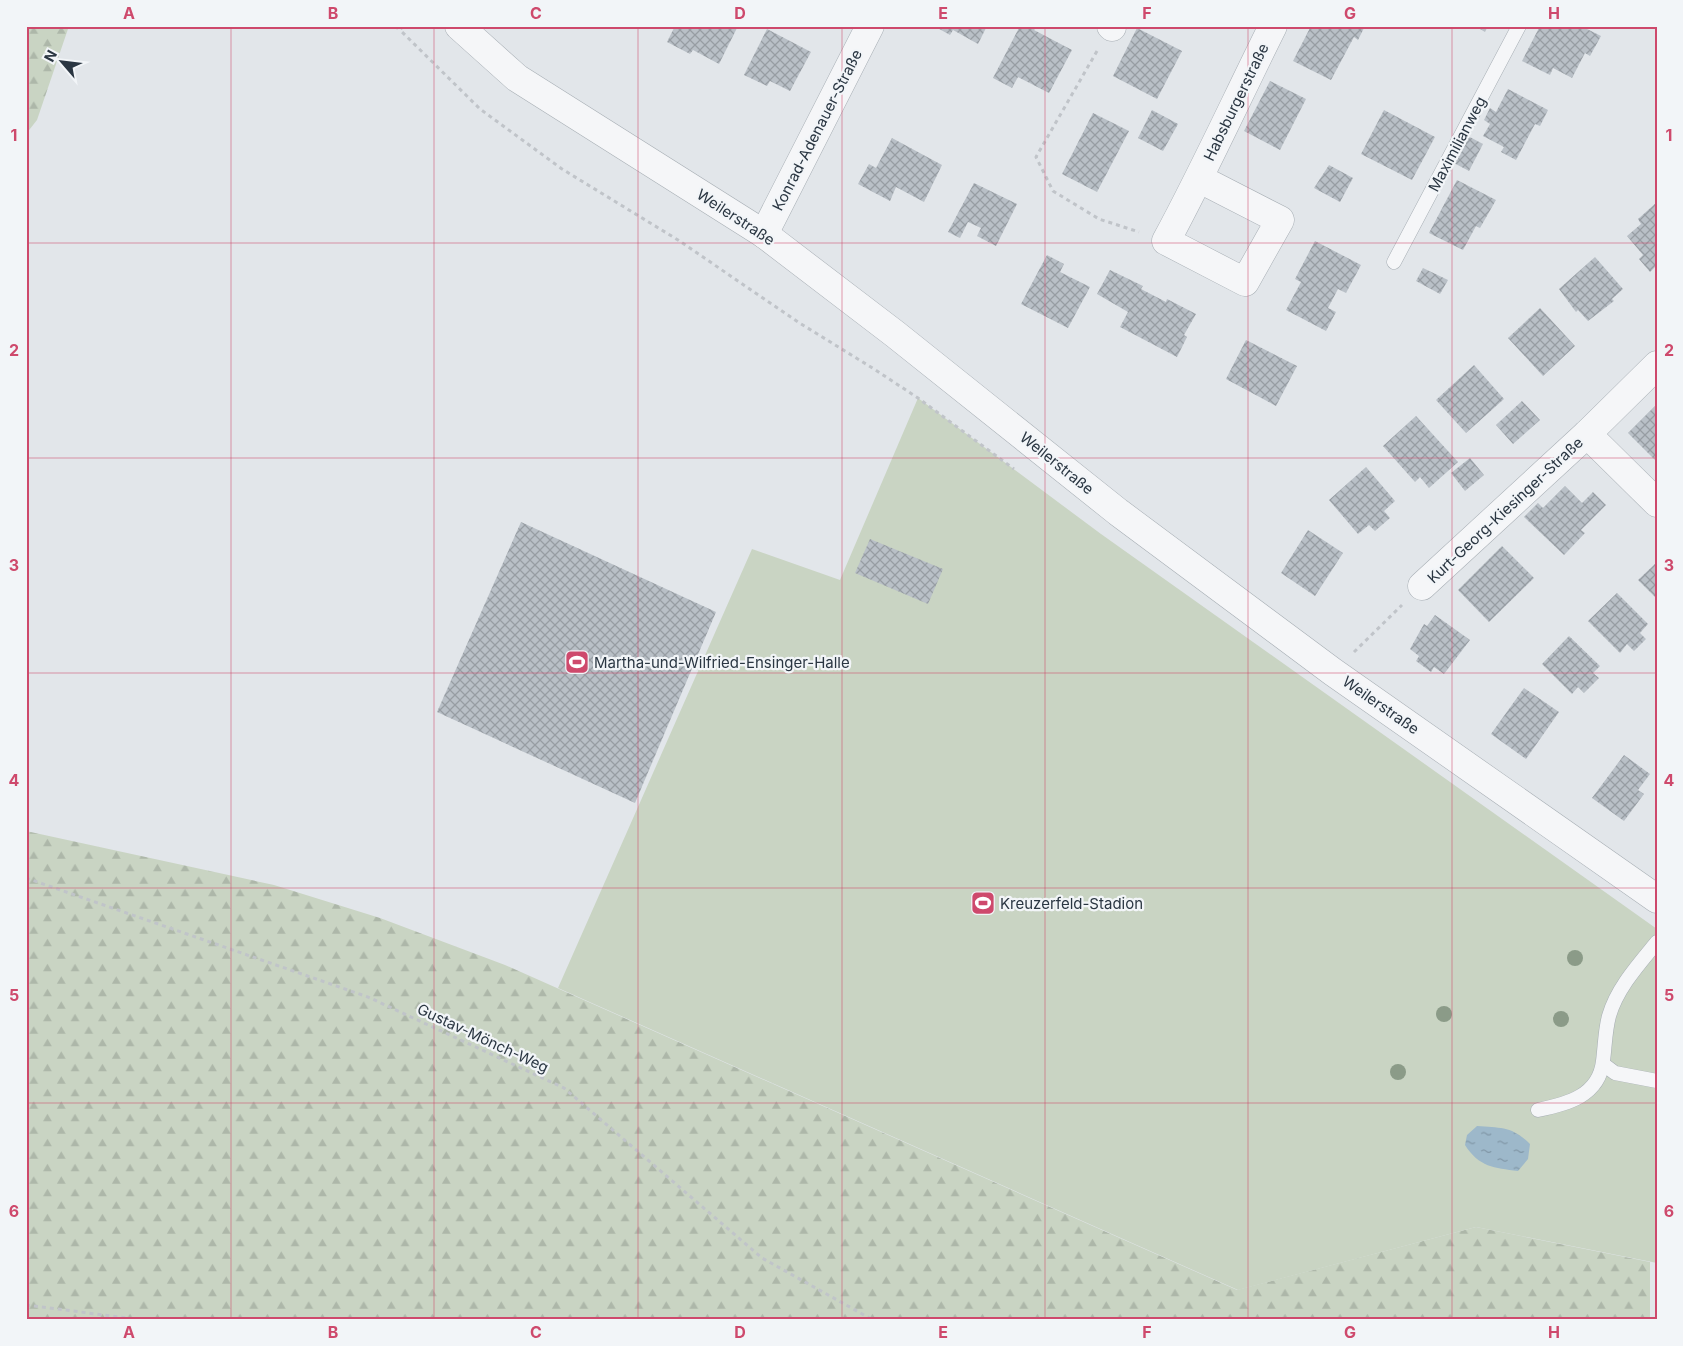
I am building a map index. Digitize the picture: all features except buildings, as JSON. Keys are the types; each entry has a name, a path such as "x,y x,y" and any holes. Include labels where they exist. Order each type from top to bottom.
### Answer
{"street":[{"name":"Weilerstraße","path":"459,26 517,78 764,234 895,334 1118,512 1333,672 1657,899"},
{"name":"Habsburgerstraße","path":"1200,179 1280,220 1245,282 1166,241 1200,179 1212,147 1273,26"},
{"name":"Konrad-Adenauer-Straße","path":"764,234 863,29"},
{"name":"Kurt-Georg-Kiesinger-Straße","path":"1422,586 1587,434 1657,364"},
{"name":"Kurt-Georg-Kiesinger-Straße","path":"1587,434 1657,503"}],"lane":[{"name":"Maximilianweg","path":"1394,262 1519,26"},
{"path":"1538,1110 1566,1104 1591,1090 1603,1064 1609,1014 1630,974 1657,942"},
{"path":"1603,1064 1615,1073 1657,1081"}],"path":[{"path":"395,26 480,109 562,168 678,240 798,322 874,369"},
{"path":"400,30 403,26"},
{"path":"1111,26 1036,157 1053,191 1099,220 1166,241"},
{"path":"1333,672 1422,586"},
{"name":"Gustav-Mönch-Weg","path":"26,878 368,997 564,1088 762,1258 873,1320"},
{"path":"26,1306 143,1320"}],"green space":[{"path":"26,26 69,26 37,120 26,134"},
{"path":"918,398 1101,534 1657,929 1657,1263 1476,1227 1238,1290 558,988 752,549 840,580"},
{"path":"26,831 274,885 380,918 505,965 1237,1290 1476,1227 1650,1262 1650,1320 26,1320"}],"water":[{"path":"1477,1126 1512,1131 1530,1144 1528,1159 1518,1171 1488,1165 1470,1152 1465,1145 1467,1135"}],"place":[{"name":"Martha-und-Wilfried-Ensinger-Halle","path":"577,662"},
{"name":"Kreuzerfeld-Stadion","path":"983,903"}]}
